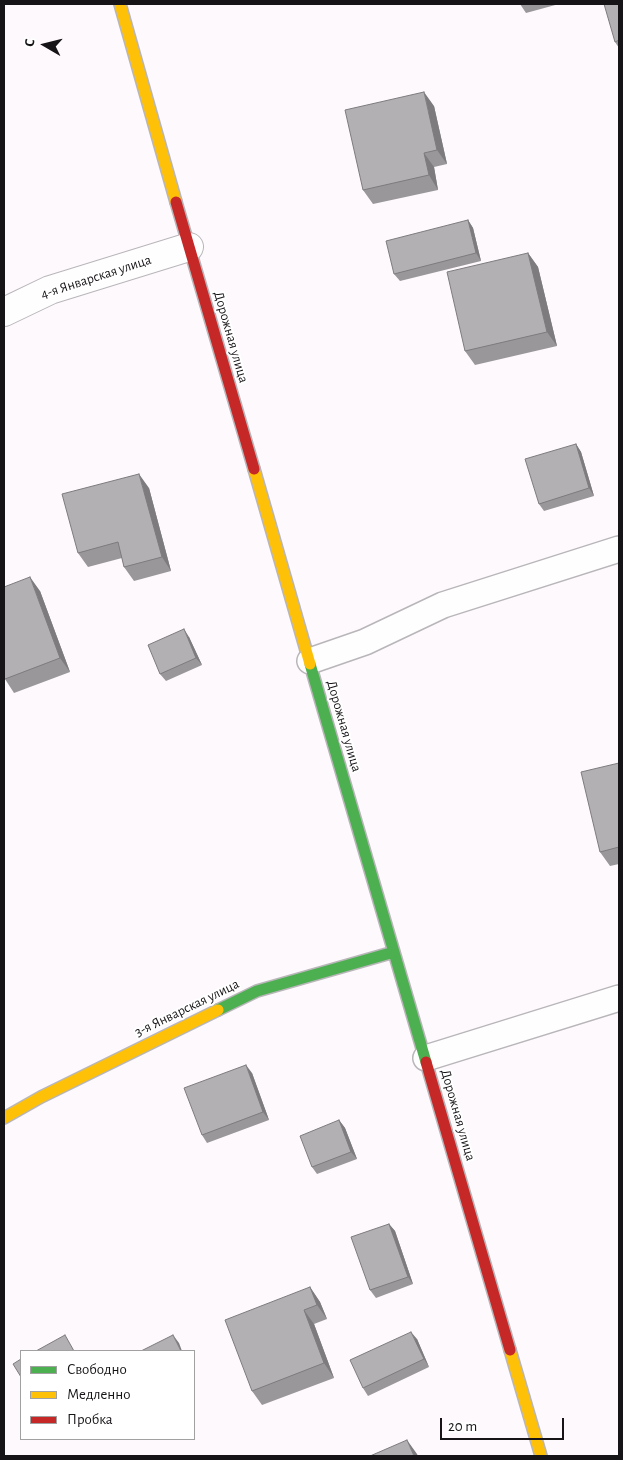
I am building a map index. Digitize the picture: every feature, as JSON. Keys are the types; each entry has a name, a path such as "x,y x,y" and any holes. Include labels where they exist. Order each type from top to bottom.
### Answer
{"street":[{"name":"Дорожная улица","path":"120,4 541,1456"},
{"name":"4-я Январская улица","path":"4,312 50,290 189,247"},
{"name":"3-я Январская улица","path":"4,1118 42,1097 257,991 394,952"}],"lane":[{"path":"310,661 365,642 443,605 619,549"},
{"path":"426,1058 619,998"}],"building":[{"path":"604,4 619,4 619,40 615,42"},
{"path":"424,92 437,150 424,153 429,175 363,190 345,110"},
{"path":"468,220 476,253 394,274 386,241"},
{"path":"528,253 547,332 465,351 447,272"},
{"path":"576,444 589,488 539,504 525,459"},
{"path":"139,474 162,557 124,567 118,542 78,553 62,494"},
{"path":"30,577 60,658 5,679 4,587"},
{"path":"184,629 196,658 160,674 148,645"},
{"path":"619,763 619,847 600,852 581,772"},
{"path":"246,1065 263,1112 202,1135 184,1088"},
{"path":"339,1120 351,1152 312,1167 300,1136"},
{"path":"389,1224 408,1277 370,1290 351,1237"},
{"path":"310,1287 317,1305 304,1310 324,1363 252,1391 225,1320"},
{"path":"411,1332 424,1359 363,1388 350,1360"},
{"path":"65,1335 73,1350 38,1350"},
{"path":"173,1335 180,1350 143,1350"},
{"path":"20,1360 20,1375 13,1364"},
{"path":"407,1440 414,1456 370,1456"}],"traffic: fast":[{"path":"310,664 426,1062"},
{"path":"218,1010 257,991 394,952"}],"traffic: slow":[{"path":"120,4 176,202"},
{"path":"254,469 310,664"},
{"path":"4,1118 41,1097 218,1010"},
{"path":"510,1350 541,1456"}],"traffic: jam":[{"path":"176,202 254,469"},
{"path":"426,1062 510,1350"}]}
